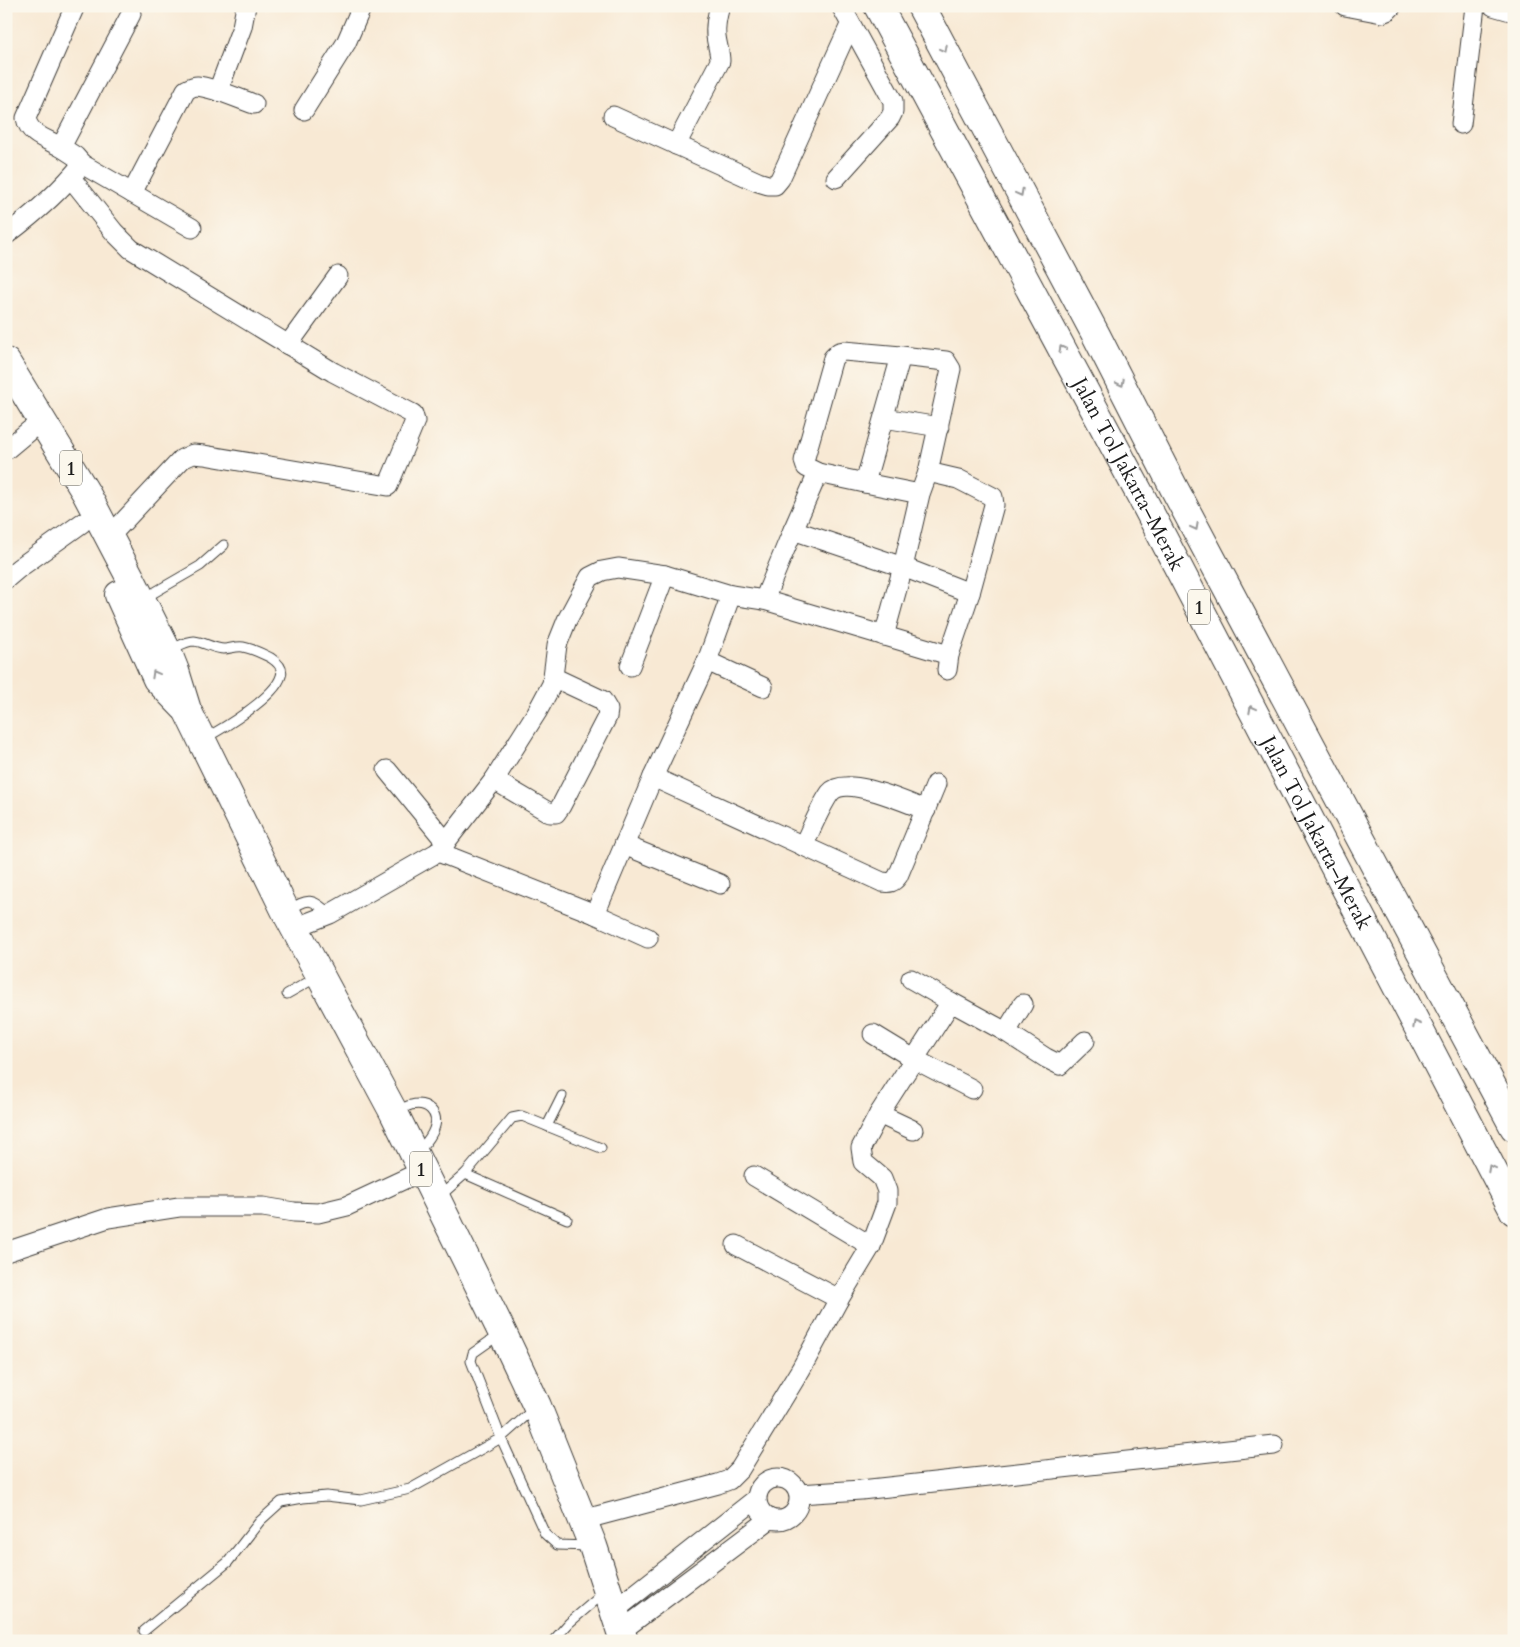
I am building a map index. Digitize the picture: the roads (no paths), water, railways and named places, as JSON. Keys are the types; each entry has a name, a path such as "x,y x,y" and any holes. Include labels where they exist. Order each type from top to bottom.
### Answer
{"highway":[{"name":"Jalan Tol Jakarta–Merak","path":"878,6 1146,506 1514,1211"},
{"name":"Jalan Tol Jakarta–Merak","path":"921,6 1514,1127"},
{"name":"1","path":"6,362 86,493 109,537 167,651 188,710 290,920 394,1113 502,1332 537,1406 593,1546 617,1618"},
{"name":"1","path":"6,392 30,430 82,523 119,595 157,679 188,710"}],"street":[{"path":"75,6 26,118 28,126 32,131 61,146 75,156 76,171 114,232 131,249 333,372 413,414 415,421 388,486 193,454 182,459 109,537"},
{"path":"218,91 242,27 246,6"},
{"path":"304,110 346,43 362,6"},
{"path":"676,145 720,61 716,35 716,19 720,6"},
{"path":"836,178 890,118 893,112 893,101 841,6"},
{"path":"1344,6 1382,13 1392,6"},
{"path":"1461,124 1475,6"},
{"path":"1494,6 1514,12"},
{"path":"61,146 131,14"},
{"path":"612,116 758,182 774,185 780,179 850,25"},
{"path":"132,193 186,90 196,86 218,91 254,104"},
{"path":"76,171 132,193 192,228"},
{"path":"6,235 37,212 76,171"},
{"path":"288,345 338,276"},
{"path":"884,636 920,494 928,472 951,369 946,361 839,352 833,358 804,461 806,467 818,472 920,494"},
{"path":"865,483 901,356"},
{"path":"884,418 939,427"},
{"path":"6,450 30,430"},
{"path":"764,600 818,472"},
{"path":"290,920 330,914 442,847 494,780 537,712 552,684 557,645 567,620 590,577 602,571 618,568 665,576 731,595 764,600 884,636 948,662 970,593 994,505 993,498 958,479 928,472"},
{"path":"6,579 82,523"},
{"path":"793,530 903,567 970,593"},
{"path":"630,666 665,576"},
{"path":"595,914 653,777 707,661 731,595"},
{"path":"707,661 763,687"},
{"path":"494,780 550,813 556,812 561,806 607,717 608,710 602,700 553,677"},
{"path":"387,770 442,847 648,938"},
{"path":"653,777 882,882 890,883 895,881 898,876 936,784"},
{"path":"803,846 831,792 842,786 868,789 926,810"},
{"path":"624,845 720,884"},
{"path":"911,979 1006,1032 1060,1065 1084,1041"},
{"path":"582,1520 702,1490 729,1480 740,1469 791,1386 839,1298 871,1246 886,1203 886,1191 882,1178 862,1162 860,1148 879,1114 951,1002"},
{"path":"1006,1032 1022,1004"},
{"path":"873,1034 914,1059 972,1089"},
{"path":"879,1114 913,1130"},
{"path":"6,1252 108,1218 179,1206 263,1207 294,1212 318,1213 347,1206 419,1163"},
{"path":"754,1176 871,1246"},
{"path":"736,1244 839,1298"},
{"path":"798,1494 860,1490 1274,1445"},
{"path":"775,1478 790,1481 798,1494 797,1509 785,1519 770,1519 617,1618 756,1499 762,1485 775,1478"},
{"path":"756,1499 760,1511 770,1519"}],"lane":[{"path":"141,600 200,566 224,545"},
{"path":"167,651 194,641 224,649 241,647 257,650 276,662 281,668 282,676 276,686 254,707 229,726 202,740"},
{"path":"287,994 320,976"},
{"path":"547,1126 562,1096"},
{"path":"394,1113 409,1105 417,1104 428,1106 434,1112 436,1120 434,1130 419,1163"},
{"path":"436,1199 465,1174 512,1118 522,1116 601,1148"},
{"path":"465,1174 567,1218"},
{"path":"502,1332 473,1353 471,1361 501,1438 545,1534 557,1545 593,1546"},
{"path":"144,1631 228,1562 260,1521 281,1502 326,1496 362,1500 410,1489 501,1438 537,1406"},
{"path":"553,1641 569,1623 617,1618"}]}
